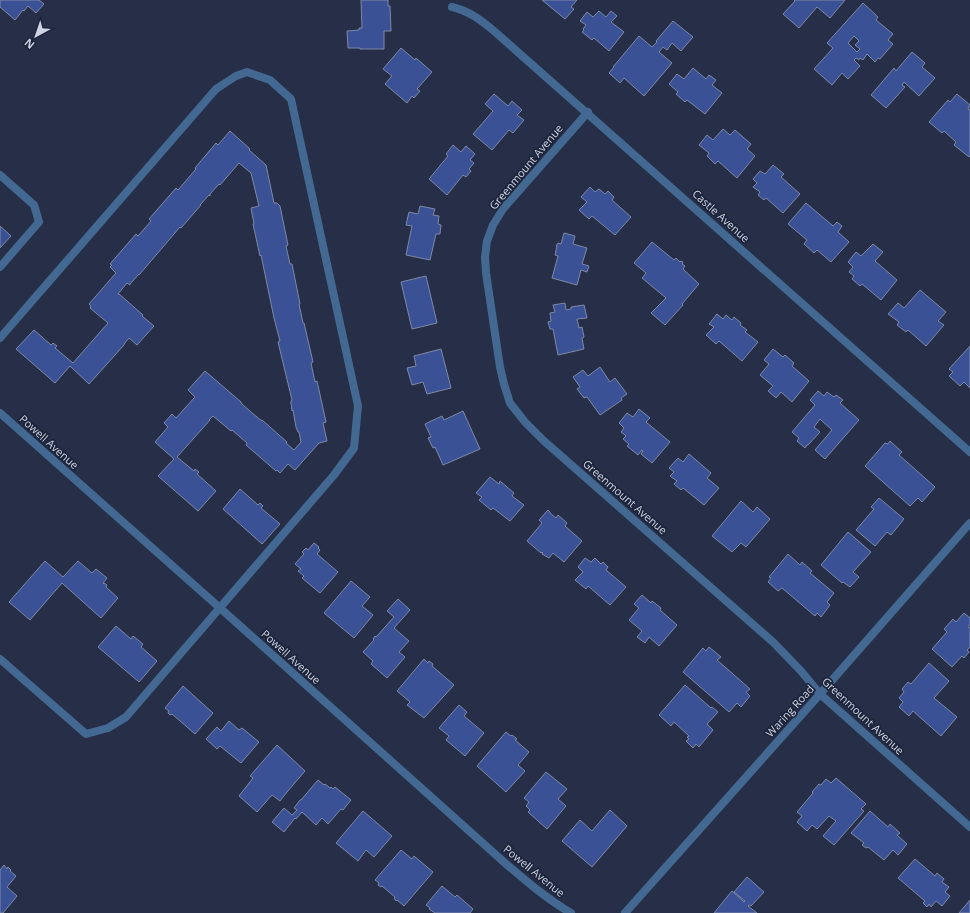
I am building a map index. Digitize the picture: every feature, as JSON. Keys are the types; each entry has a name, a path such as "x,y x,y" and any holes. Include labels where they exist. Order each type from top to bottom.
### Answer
{"street":[{"name":"Castle Avenue","path":"452,7 461,9 483,21 588,112 970,452"},
{"path":"0,338 216,89 236,76 248,72 270,80 291,99 358,406 354,448 334,475 126,717 108,728 86,734 0,659"},
{"name":"Greenmount Avenue","path":"588,112 503,209 493,225 487,241 485,257 486,273 500,367 510,403 525,422 544,441 773,642 793,661 820,694 970,827"},
{"path":"0,175 34,205 39,222 0,267"},
{"name":"Powell Avenue","path":"0,413 505,863 552,901 571,913"},
{"name":"Waring Road","path":"625,913 970,523"}],"building":[{"path":"0,0 39,0 44,4 36,13 28,6 15,20 0,7"},
{"path":"361,0 388,0 388,6 390,6 391,31 384,31 384,49 348,48 347,31 359,30 359,28 362,28"},
{"path":"542,0 577,0 571,7 574,9 565,19"},
{"path":"794,0 845,0 830,18 817,7 799,28 783,14 795,1"},
{"path":"863,3 878,17 876,20 893,34 888,40 893,44 880,59 878,58 875,62 867,54 863,60 856,58 854,60 860,66 848,79 842,73 832,85 814,69 833,48 827,43","holes":["854,36 859,41 855,45 860,49 857,52 848,43"]},
{"path":"599,11 606,17 611,11 617,16 611,22 624,32 609,51 594,38 592,40 582,32 586,25 580,21 587,12 593,17"},
{"path":"673,21 693,37 681,51 672,43 667,50 663,47 659,52 672,63 644,96 624,78 620,83 609,73 639,36 652,47"},
{"path":"401,48 415,60 416,58 432,72 417,89 420,91 414,98 412,96 407,103 385,84 392,76 383,69"},
{"path":"912,52 925,63 922,67 935,78 919,96 904,82 902,85 905,87 886,108 871,95 894,68 896,71"},
{"path":"693,68 706,79 709,75 716,80 712,85 722,93 705,114 687,100 685,102 676,94 678,92 669,84 677,74 684,79"},
{"path":"494,94 508,106 512,101 522,110 517,115 524,120 513,133 509,130 492,150 473,134 493,111 485,104"},
{"path":"957,94 970,105 968,109 970,110 969,157 954,145 956,142 944,131 942,133 929,122 948,100 950,102"},
{"path":"723,129 730,135 735,130 751,144 747,149 755,156 737,178 718,161 715,164 707,156 709,153 699,145 707,135 713,140"},
{"path":"230,131 266,165 274,203 277,203 280,206 288,245 286,246 290,264 292,264 303,323 313,362 311,363 315,382 317,381 326,422 323,423 327,441 319,443 295,470 288,464 280,473 246,445 247,443 232,430 231,431 213,416 177,457 194,471 195,469 199,472 197,474 216,491 198,511 158,476 174,459 155,442 168,427 164,423 172,414 176,418 195,397 188,390 205,371 287,442 286,443 294,450 301,442 299,432 296,427 293,410 292,411 292,400 278,342 280,341 253,224 251,208 259,206 251,173 239,163 181,228 180,227 130,285 127,283 118,294 154,326 137,345 129,338 89,384 70,366 55,383 16,349 34,330 51,345 53,343 57,346 55,348 73,363 108,323 90,308 91,306 89,304 116,273 110,267 112,265 110,264 136,234 138,236 151,221 149,219 176,188 178,190 216,143 218,145"},
{"path":"453,145 461,152 466,146 475,154 470,160 474,163 469,169 471,171 466,177 463,175 447,195 429,179 448,156 446,154"},
{"path":"773,165 784,174 781,177 800,194 783,213 766,198 764,200 758,195 760,192 753,187 757,183 753,179 760,171 765,174"},
{"path":"590,187 595,192 599,189 605,194 608,191 614,197 612,200 631,217 615,235 592,216 589,219 579,210 587,202 581,197"},
{"path":"806,203 833,226 837,222 842,226 838,232 849,242 831,262 817,250 814,253 804,244 807,240 788,224"},
{"path":"420,206 435,209 433,215 439,216 438,224 441,225 440,234 436,234 430,260 406,255 412,226 406,225 409,212 418,214"},
{"path":"0,226 11,236 0,248"},
{"path":"564,233 575,236 573,244 587,248 582,264 589,266 587,272 581,270 577,285 552,278 558,256 555,255 556,246 558,243 561,244"},
{"path":"652,242 674,260 676,258 680,262 683,262 682,264 685,266 683,269 699,284 665,325 651,313 666,298 642,278 646,273 634,263"},
{"path":"873,244 883,252 875,261 897,280 881,300 862,284 860,286 852,279 854,276 849,272 853,267 848,262 856,252 861,256"},
{"path":"426,276 437,323 412,329 401,282"},
{"path":"920,290 946,312 938,321 944,325 926,346 908,330 906,332 897,325 899,322 888,314 898,303 904,308"},
{"path":"565,303 566,310 571,309 571,307 584,305 587,318 577,319 579,328 582,327 584,349 558,355 553,329 550,329 548,322 551,321 550,313 555,312 553,305"},
{"path":"717,314 723,319 726,315 732,320 734,317 741,323 740,325 747,330 745,332 758,342 742,361 719,341 716,344 706,335 714,327 709,324"},
{"path":"970,346 970,388 964,382 960,386 949,376 953,372 949,369"},
{"path":"441,349 451,388 427,394 423,382 412,385 407,368 416,366 414,356"},
{"path":"773,349 783,357 785,355 794,363 792,366 809,381 792,402 781,392 776,398 768,391 773,386 760,375 769,364 764,360"},
{"path":"600,367 610,382 615,378 627,394 621,398 622,400 600,415 587,397 584,398 577,389 580,387 573,377 583,370 588,376"},
{"path":"818,391 824,396 827,392 834,397 836,395 843,400 840,403 859,420 825,459 815,450 832,430 820,419 814,427 820,432 805,448 797,441 799,438 792,432 815,405 810,400"},
{"path":"639,409 650,418 646,422 670,442 652,463 641,454 643,451 642,450 638,455 627,446 629,444 623,439 626,436 621,432 624,428 619,423 627,413 633,417"},
{"path":"463,411 480,449 443,465 435,447 433,448 428,438 431,437 425,424 442,416 444,420"},
{"path":"890,441 902,452 899,455 935,487 922,502 918,498 910,506 865,466 885,443 888,444"},
{"path":"689,454 711,473 707,478 719,488 704,505 683,488 681,490 674,484 677,481 670,476 674,472 669,468 678,458 683,462"},
{"path":"490,477 499,484 500,481 514,493 512,496 524,505 510,521 493,508 491,510 479,500 482,497 476,493"},
{"path":"240,489 258,505 260,503 263,506 261,508 280,524 262,544 223,509"},
{"path":"879,498 904,519 891,535 887,532 875,546 856,530 874,509 871,507"},
{"path":"741,501 753,512 757,507 770,519 746,547 741,543 732,552 712,536"},
{"path":"548,510 556,518 558,515 567,523 565,526 582,541 564,562 553,553 549,558 527,541 542,523 539,520"},
{"path":"848,532 871,552 853,572 859,577 850,587 843,582 842,583 821,565"},
{"path":"314,543 320,550 317,554 338,572 320,593 302,578 304,576 298,571 301,569 295,564 304,554 302,552 306,548 308,550"},
{"path":"788,554 800,565 802,562 812,571 810,573 834,593 827,602 830,605 821,617 817,613 815,616 782,588 778,591 768,582 771,578 769,577"},
{"path":"585,558 591,562 595,558 601,564 603,562 608,567 606,570 626,587 610,605 588,586 586,589 575,580 583,572 578,567"},
{"path":"45,561 63,577 78,561 92,573 96,569 107,578 103,583 107,585 106,587 118,598 101,618 62,583 30,620 9,602"},
{"path":"351,581 370,597 362,606 373,615 354,638 324,613"},
{"path":"642,595 651,603 652,601 661,608 660,610 677,625 659,646 649,637 645,643 637,637 642,631 629,620 639,608 634,604"},
{"path":"398,599 410,610 394,628 409,641 399,652 405,657 387,678 371,664 373,661 363,652 374,640 373,639 375,636 376,637 394,617 387,611"},
{"path":"964,613 970,618 970,624 968,627 970,628 970,647 967,650 969,652 964,658 962,656 952,667 932,649 947,632 944,629 953,619 956,622"},
{"path":"116,626 131,639 133,636 143,644 141,647 157,661 139,682 98,647"},
{"path":"709,647 721,657 717,660 750,689 746,692 750,696 741,707 737,703 729,712 683,672 703,648 706,651"},
{"path":"424,659 428,663 429,661 433,664 432,666 454,685 424,718 407,705 410,702 397,691"},
{"path":"929,663 949,681 934,698 957,717 941,736 913,711 909,716 899,707 903,702 899,698 904,692 902,689 908,682 911,684"},
{"path":"685,685 711,708 712,707 718,712 707,724 713,730 699,747 696,744 693,748 686,741 689,739 687,737 689,736 674,722 671,726 659,715"},
{"path":"183,686 213,713 195,734 172,714 170,715 168,713 169,711 165,708"},
{"path":"459,705 467,712 464,716 484,733 465,756 446,740 449,736 439,728"},
{"path":"229,721 239,730 242,728 259,742 241,763 220,746 217,749 206,739 217,727 221,731"},
{"path":"506,732 517,739 515,740 529,752 518,765 525,771 506,792 477,766"},
{"path":"277,745 305,771 280,801 272,795 257,812 239,796 253,778 250,776"},
{"path":"546,772 567,789 558,799 566,806 547,829 528,812 530,810 526,806 529,802 524,798"},
{"path":"836,778 866,804 861,809 864,811 834,845 823,836 836,821 829,816 817,829 812,825 807,831 797,822 802,816 797,812 819,784 821,785 826,779 831,783"},
{"path":"318,780 330,788 331,787 333,789 335,787 351,800 328,824 322,818 316,825 302,812 284,832 272,822 284,808 292,815 297,810 294,808"},
{"path":"610,810 627,826 592,867 562,841 580,820 592,831"},
{"path":"363,811 392,836 374,857 366,850 358,861 336,843"},
{"path":"870,811 888,827 890,824 900,833 897,835 907,844 898,855 893,850 884,860 868,847 866,848 862,845 864,843 851,833"},
{"path":"401,850 412,859 414,856 433,872 404,906 397,900 396,901 394,898 395,897 382,886 381,887 378,885 379,883 375,880"},
{"path":"915,859 935,876 937,873 944,879 942,882 949,887 945,892 950,896 942,906 936,901 931,907 929,904 927,907 923,903 925,901 898,878"},
{"path":"4,865 7,869 8,867 16,876 7,887 17,896 3,913 0,913 0,870"},
{"path":"747,877 764,892 751,906 748,906 757,913 714,913 732,891 744,902 745,901 734,892"},
{"path":"442,886 455,897 457,895 473,909 470,913 435,913 429,909 430,908 426,905"},
{"path":"970,900 970,913 959,913"}]}
